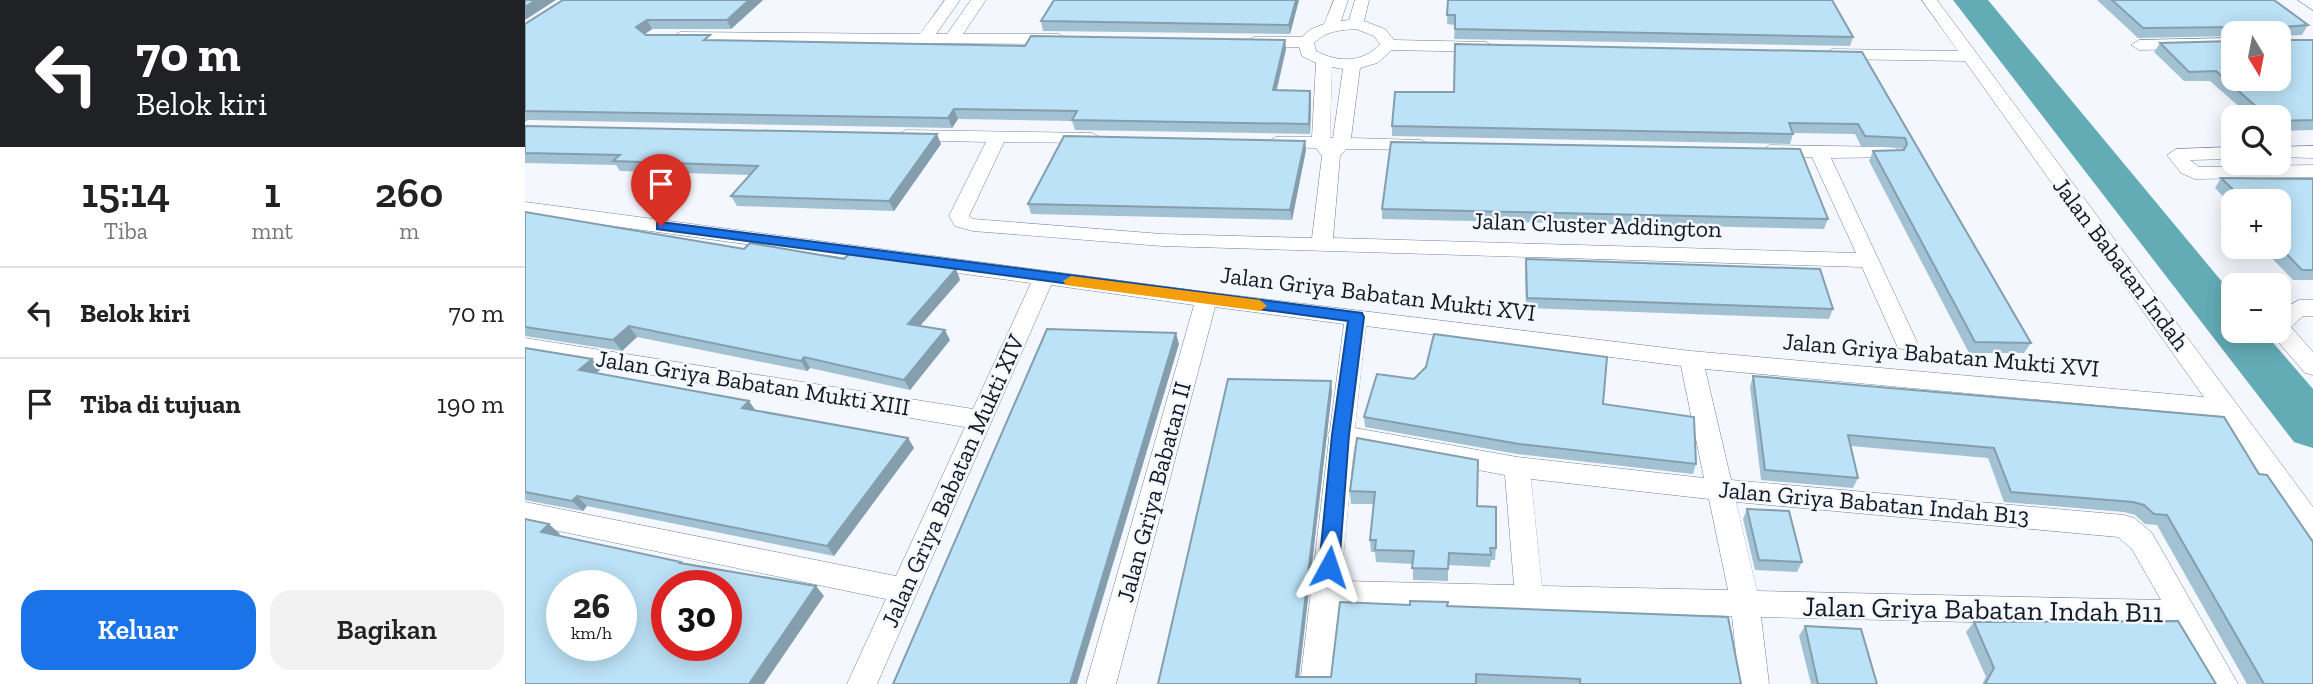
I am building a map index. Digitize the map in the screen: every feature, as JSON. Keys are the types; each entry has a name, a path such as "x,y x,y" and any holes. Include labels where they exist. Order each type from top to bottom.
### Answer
{"street":[{"path":"925,37 953,0"},
{"path":"953,37 979,0"},
{"path":"1331,26 1341,0"},
{"path":"1356,24 1362,0"},
{"name":"Jalan Babatan Indah","path":"1929,0 1967,56 2228,408 2313,528"},
{"path":"2305,0 2313,5"},
{"path":"1356,24 1373,28 1385,35 1388,45 1382,54 1352,64 1324,63 1308,53 1306,42 1314,32 1331,26 1356,24"},
{"path":"666,37 1075,39"},
{"path":"1238,41 1306,42"},
{"path":"2139,45 2221,43"},
{"path":"1388,45 1498,47"},
{"path":"1816,53 1967,56"},
{"path":"1324,63 1331,147"},
{"path":"1322,243 1331,147 1352,64"},
{"path":"887,135 1105,139"},
{"name":"Jalan Cluster Addington","path":"997,137 959,216 962,222 1162,240 1870,260"},
{"path":"1254,142 1331,147 1436,145"},
{"path":"1750,151 1892,153"},
{"path":"1819,152 1906,342"},
{"path":"2291,152 2313,152"},
{"path":"2221,153 2176,155 2195,173 2221,173"},
{"path":"2291,172 2313,172"},
{"name":"Jalan Griya Babatan Mukti XVI","path":"525,208 1206,299 1691,359 2228,408"},
{"name":"Jalan Griya Babatan Mukti XIV","path":"862,684 1044,277"},
{"name":"Jalan Griya Babatan II","path":"1101,684 1206,299"},
{"path":"2313,308 2299,308 2283,318 2279,328 2313,367"},
{"path":"1315,684 1327,593 1340,435 1356,317"},
{"name":"Jalan Griya Babatan Mukti XIII","path":"525,346 980,420"},
{"path":"1691,359 1745,603 1754,684"},
{"name":"Jalan Griya Babatan Indah B13","path":"1340,435 1517,467 1719,490 2124,526 2142,541 2183,614"},
{"path":"1517,467 1529,598"},
{"path":"525,513 904,590"},
{"path":"1327,593 1745,603"},
{"name":"Jalan Griya Babatan Indah B11","path":"1745,603 2183,614 2223,684"}],"building":[{"path":"525,0 536,0 525,7"},
{"path":"563,0 749,0 727,20 647,20 636,27 646,35 710,35 704,40 1025,46 1031,36 1285,40 1273,90 1310,91 1309,124 1072,120 1077,111 954,109 948,118 525,111 525,24"},
{"path":"1054,0 1296,0 1289,25 1041,21"},
{"path":"1448,0 1832,0 1853,37 1455,29 1455,15 1447,15"},
{"path":"2112,0 2274,0 2308,25 2291,26 2291,21 2221,21 2221,27 2143,28"},
{"path":"2291,40 2313,40 2313,120 2291,121 2291,105 2254,105 2239,91 2291,91"},
{"path":"2221,41 2221,75 2216,71 2189,72 2160,43"},
{"path":"1455,44 1862,52 2031,343 1975,342 1873,151 1904,150 1907,144 1905,138 1865,136 1858,124 1789,123 1793,134 1392,126 1395,92 1454,92"},
{"path":"525,126 937,134 889,201 731,196 758,166 613,161 620,155 525,153"},
{"path":"1064,136 1305,141 1290,210 1028,204"},
{"path":"1391,142 1800,149 1828,219 1382,209"},
{"path":"2221,178 2313,179 2313,270 2302,270 2291,259 2291,189 2232,189"},
{"path":"525,212 744,249 750,243 844,259 851,252 956,269 908,324 945,330 904,380 804,357 801,361 629,326 613,340 525,327"},
{"path":"1526,259 1820,269 1833,309 1527,298"},
{"path":"1047,329 1176,333 1070,684 893,684"},
{"path":"1434,334 1607,357 1603,404 1694,417 1696,464 1519,444 1364,417 1377,374 1414,379 1426,367"},
{"path":"525,348 592,359 579,370 749,401 742,408 908,438 827,546 577,496 572,501 525,492"},
{"path":"1753,376 2224,417 2259,474 2267,475 2313,542 2313,684 2264,684 2167,515 2154,514 2144,505 2133,502 2011,492 1994,448 1848,435 1858,478 1765,470"},
{"path":"1228,379 1331,381 1296,677 1331,677 1340,602 1410,605 1410,601 1448,602 1447,606 1728,617 1741,684 1580,684 1580,679 1476,674 1476,684 1158,684"},
{"path":"1357,438 1478,460 1477,506 1496,507 1496,548 1490,548 1491,555 1449,553 1448,569 1412,568 1414,551 1375,550 1376,540 1370,540 1375,492 1350,491"},
{"path":"1747,509 1789,511 1802,562 1759,560"},
{"path":"525,519 549,524 541,532 721,570 651,570 651,661 742,661 742,573 816,586 749,684 525,684"},
{"path":"2178,621 2216,684 1985,684 1994,668 1974,622"},
{"path":"1805,626 1861,629 1877,684 1818,684"}],"waterway":[{"path":"1970,0 2221,314"},
{"path":"2245,343 2313,427"}],"slow traffic":[{"path":"1071,281 1260,306"}],"route":[{"path":"661,226 1179,296 1356,317 1340,435 1329,567"}]}
